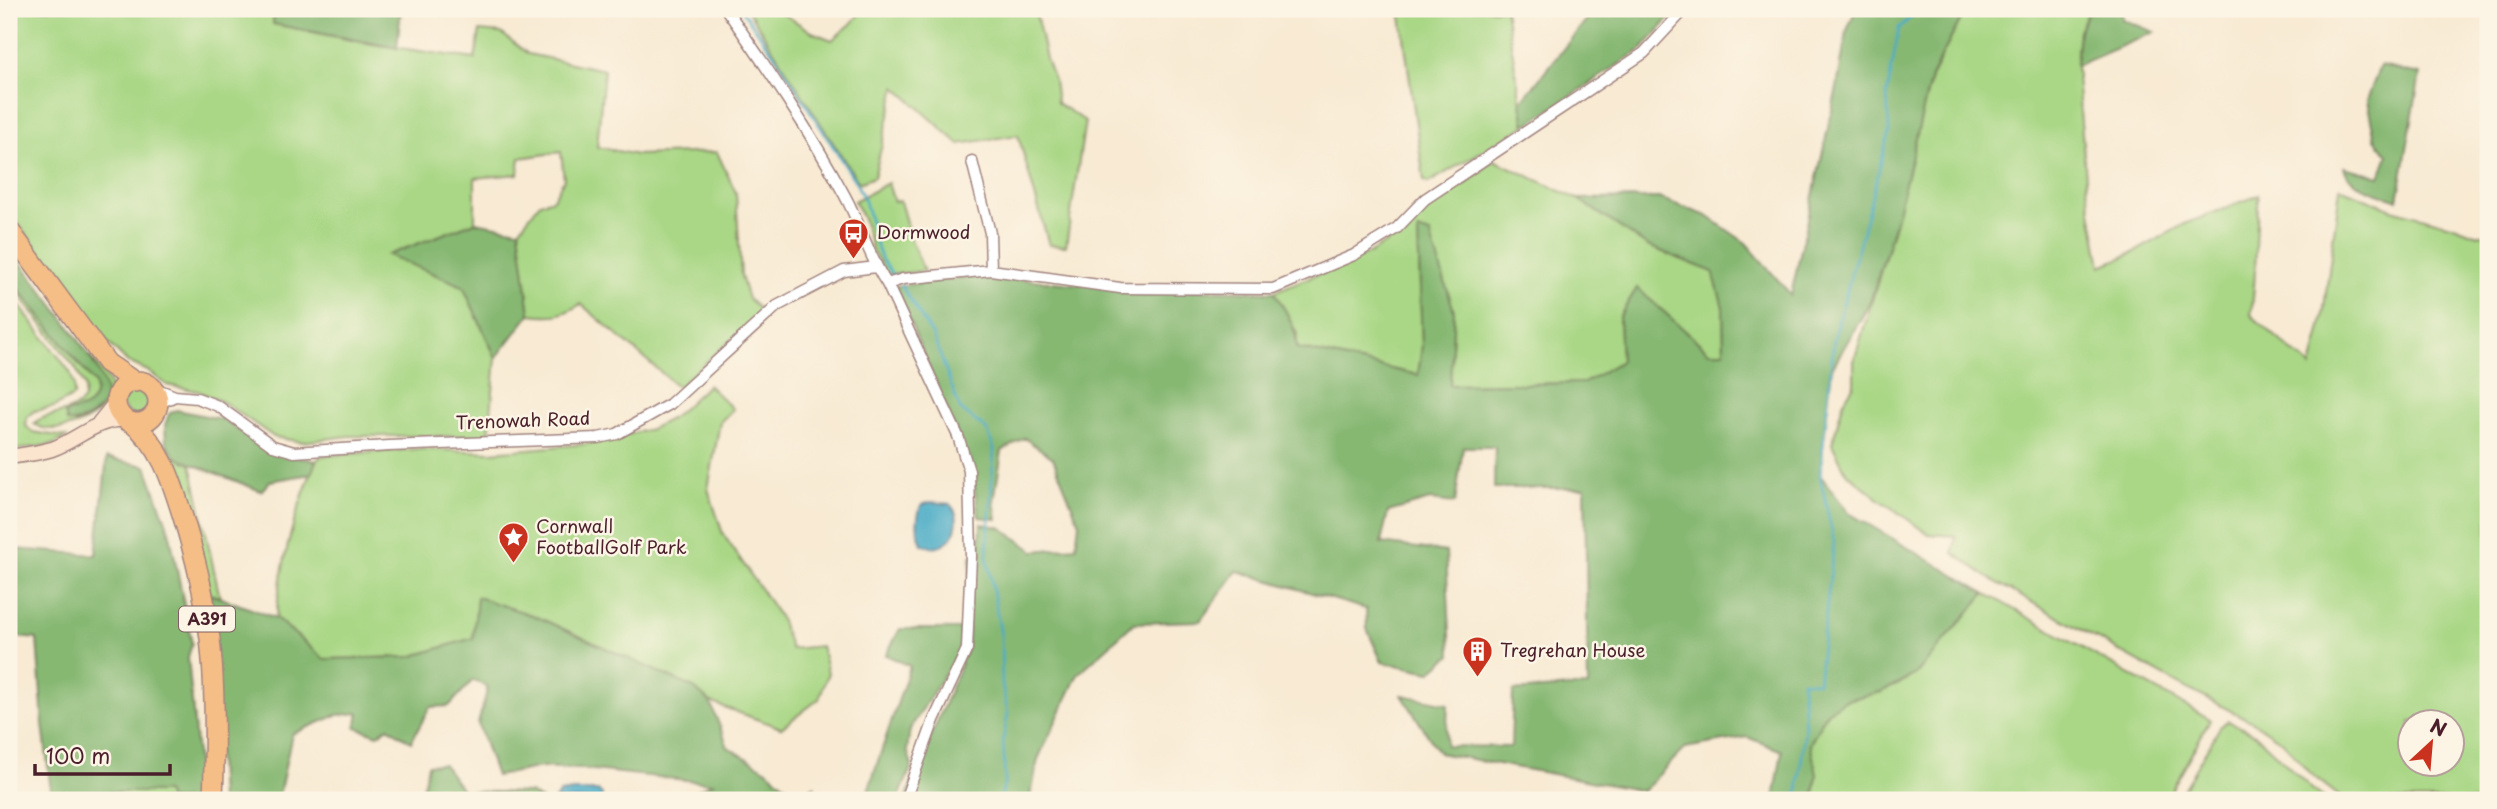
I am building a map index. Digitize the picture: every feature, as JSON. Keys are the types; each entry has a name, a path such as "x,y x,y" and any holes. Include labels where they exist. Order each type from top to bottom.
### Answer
{"highway":[{"path":"9,230 107,363 155,395"},
{"path":"107,363 119,413 129,421 147,420 155,395"},
{"path":"116,400 124,386 155,395"},
{"name":"A391","path":"155,395 156,445 173,484 195,557 211,640 213,800"},
{"name":"A391","path":"129,421 156,445"}],"street":[{"path":"726,9 766,67 846,197 876,267 894,281 958,436 969,471 971,556 967,649 934,720 905,800"},
{"path":"894,281 991,270 1120,288 1273,289 1354,255 1397,228 1425,199 1644,52 1685,9"},
{"path":"972,161 990,233 991,270"},
{"name":"Trenowah Road","path":"155,395 197,398 218,405 273,446 294,452 598,438 617,434 670,404 777,306 844,271 876,267"},
{"path":"98,424 116,400"},
{"path":"9,457 51,449 98,424 117,419 129,421"}],"green space":[{"path":"9,9 274,9 273,24 365,43 475,59 480,31 501,33 528,54 604,70 597,147 637,155 717,152 736,193 741,276 748,299 762,312 678,387 581,304 557,315 530,314 519,230 540,203 553,199 564,179 561,152 520,158 518,174 475,178 475,222 388,255 463,286 496,358 489,436 349,436 302,442 274,437 223,402 198,391 167,385 148,371 126,361 108,343 9,211"},
{"path":"274,9 401,9 397,48 273,24"},
{"path":"747,9 776,9 812,32 832,40 851,24 863,9 1035,9 1046,59 1054,80 1057,103 1085,121 1066,246 1049,245 1018,135 959,144 896,87 874,177 859,183"},
{"path":"1400,9 1505,9 1525,126 1428,183 1424,181"},
{"path":"1595,9 1678,9 1642,49 1525,126 1521,102"},
{"path":"1856,9 1966,9 1931,77 1896,220 1870,303 1832,368 1820,475 1849,513 1985,593 1916,674 1881,692 1846,700 1827,712 1810,744 1817,775 1813,800 1774,800 1782,751 1747,737 1685,748 1643,791 1439,753 1402,695 1448,704 1446,746 1511,747 1513,691 1588,686 1585,488 1494,488 1495,447 1463,447 1455,503 1430,500 1388,512 1381,543 1446,552 1451,655 1430,672 1382,662 1367,629 1366,609 1237,571 1200,621 1134,623 1078,674 1038,759 1030,800 905,800 967,649 971,556 979,556 981,524 1000,527 1034,551 1076,547 1079,523 1053,458 1024,438 1002,451 994,501 997,519 979,517 972,470 895,286 986,276 1120,288 1274,292 1292,325 1297,348 1418,375 1422,346 1418,230 1430,234 1454,311 1450,385 1584,383 1621,361 1619,317 1637,288 1709,352 1724,352 1723,307 1713,272 1648,246 1578,199 1659,198 1707,216 1746,243 1791,295 1837,88 1847,30"},
{"path":"1966,9 2090,9 2079,31 2076,66 2087,189 2101,266 2133,253 2185,224 2259,195 2251,315 2311,367 2322,323 2340,188 2392,209 2488,236 2488,800 2344,800 2311,774 2283,742 2255,723 2182,686 1992,580 1953,553 1956,536 1929,534 1846,472 1832,444 1843,403 1854,385 1854,361 1896,220 1931,77"},
{"path":"2090,9 2123,9 2122,19 2154,32 2076,66 2079,31"},
{"path":"2380,66 2420,74 2398,200 2358,184 2347,174 2344,167 2380,176 2388,155 2375,139 2367,100"},
{"path":"1494,160 1578,199 1648,246 1714,272 1723,307 1724,352 1709,352 1637,288 1619,317 1621,361 1584,383 1450,385 1454,311 1418,230 1422,346 1418,375 1297,348 1297,333 1273,292 1370,253 1392,239 1419,209 1463,181 1466,184"},
{"path":"888,183 894,202 900,201 911,240 924,271 887,275 872,250 864,221 854,201"},
{"path":"475,222 519,230 530,314 496,358 463,286 388,255"},
{"path":"9,248 80,341 102,379 105,401 87,418 67,422 65,413 83,408 92,402 96,391 95,384 9,277"},
{"path":"9,277 95,384 96,391 92,402 83,408 65,413 75,423 98,411 103,403 100,375 88,354 108,379 111,391 106,406 88,420 53,429 34,424 44,417 65,412 78,405 84,399 85,387 76,369 9,281"},
{"path":"9,292 70,372 74,396 54,407 34,411 27,417 26,426 32,432 66,437 54,444 9,451"},
{"name":"Cornwall FootballGolf Park","path":"708,385 733,409 720,422 708,489 723,534 779,616 791,649 821,646 828,673 819,699 781,728 710,702 694,688 478,597 474,638 410,657 324,659 276,618 281,577 295,519 316,461 321,456 418,449 491,452 587,444 651,429 674,417"},
{"path":"136,387 146,391 150,401 146,411 136,415 126,411 122,401 126,391"},
{"path":"176,410 221,419 271,451 316,461 311,474 270,481 261,491 177,458 166,442 165,425 169,414"},
{"path":"166,442 177,458 191,464 220,598 210,594"},
{"path":"107,458 146,466 169,530 192,644 188,657 198,767 194,800 169,800 166,792 51,792 37,639 9,636 9,546 14,549 96,555"},
{"path":"1985,593 2210,720 2166,800 1813,800 1817,775 1810,744 1827,712 1846,700 1881,692 1916,674"},
{"path":"210,594 276,618 324,659 410,657 473,638 477,597 535,616 694,688 710,702 728,747 767,770 797,796 814,786 820,800 677,800 713,783 584,769 541,767 496,776 478,724 488,687 473,680 449,706 430,707 411,742 388,727 378,735 356,727 359,713 337,715 292,734 278,800 220,800"},
{"path":"900,629 960,629 960,650 910,729 907,750 912,766 898,800 865,800 910,666 886,655"},
{"path":"2228,721 2255,734 2327,800 2177,800 2220,727"},
{"path":"443,764 463,791 530,793 541,800 388,800 376,795 422,791 428,765"},
{"path":"51,792 166,792 169,800 40,800"}],"water":[{"path":"931,502 950,504 957,522 948,541 936,546 922,544 918,529 921,505"},
{"path":"598,791 602,794 602,800 554,800 560,793"}],"waterway":[{"path":"741,9 773,53 855,181 865,201 882,260 895,277"},
{"path":"1797,800 1805,727 1802,681 1818,682 1834,542 1820,476 1834,339 1889,132 1887,95 1899,28 1920,9"},
{"path":"901,285 933,336 960,409 987,430 994,449 987,556 1001,636 1002,685 1008,713 1003,740 1005,781 1000,800"}],"place":[{"name":"Dormwood","path":"854,260"},
{"name":"Cornwall FootballGolf Park","path":"513,564"},
{"name":"Tregrehan House","path":"1477,678"}]}
